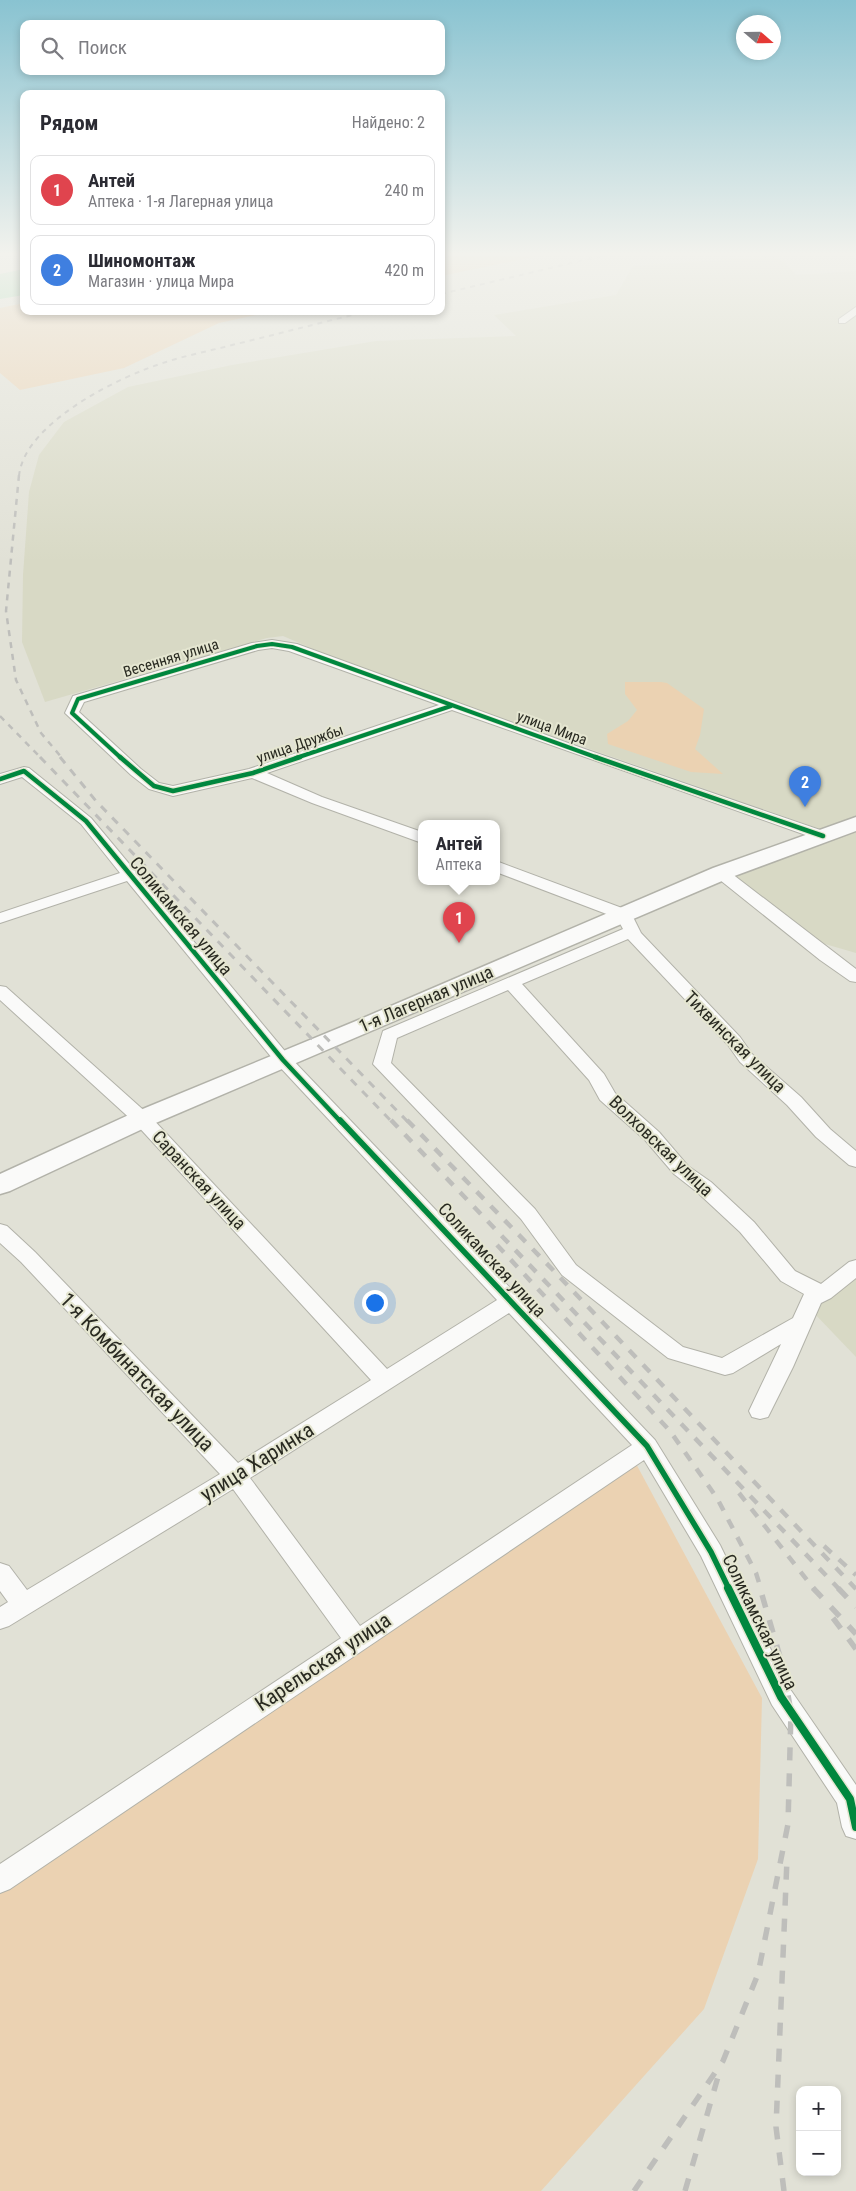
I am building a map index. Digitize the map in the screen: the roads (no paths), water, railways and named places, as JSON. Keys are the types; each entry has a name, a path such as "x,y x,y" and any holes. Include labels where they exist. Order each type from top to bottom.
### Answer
{"main road":[{"name":"1-я Лагерная улица","path":"0,1185 142,1118 628,923 721,873 856,824"}],"street":[{"name":"Весенняя улица","path":"154,786 72,714 78,699 257,646 272,644"},
{"name":"улица Мира","path":"272,644 292,647 451,706 823,836"},
{"name":"улица Дружбы","path":"154,786 173,791 253,773 451,706"},
{"name":"Соликамская улица","path":"0,779 24,770 86,821 283,1060 647,1446 711,1552 781,1697 850,1799 856,1827"},
{"path":"253,773 317,800 418,837"},
{"path":"500,868 628,923"},
{"path":"721,873 826,956 856,977"},
{"path":"2,913 129,875"},
{"path":"628,923 512,983 389,1034 382,1064 528,1214 569,1270 676,1353 725,1367 800,1323"},
{"name":"Тихвинская улица","path":"628,923 703,1010 734,1041 746,1058 794,1101 823,1133 856,1161"},
{"path":"826,956 856,960"},
{"name":"Волховская улица","path":"512,983 597,1078 607,1096 652,1136 681,1170 704,1187 747,1227 788,1276 804,1286 824,1293"},
{"name":"Саранская улица","path":"0,990 142,1118 385,1381"},
{"name":"1-я Комбинатская улица","path":"0,1231 28,1257 236,1476 356,1640"},
{"path":"760,1411 782,1367 812,1298 824,1293 856,1267"},
{"name":"улица Харинка","path":"0,1619 236,1476 511,1301"},
{"name":"Карельская улица","path":"0,1880 647,1446"},
{"path":"0,1573 24,1604"}],"railway":[{"path":"19,476 25,456 38,438 56,420 77,404 124,378 178,358"},
{"path":"19,475 6,611 16,680 41,733 62,758"},
{"path":"0,716 41,758"},
{"path":"40,757 392,1122"},
{"path":"60,757 96,801 408,1122"},
{"path":"391,1120 839,1589"},
{"path":"407,1120 553,1270 856,1589"},
{"path":"497,1245 670,1431 717,1498 756,1573 761,1589"},
{"path":"739,1493 814,1589"},
{"path":"824,1546 856,1575"},
{"path":"634,2191 723,2061 758,1974 788,1824 791,1712 783,1667 760,1588"},
{"path":"813,1588 856,1634"},
{"path":"838,1588 856,1607"},
{"path":"833,1618 856,1649"},
{"path":"784,2191 776,2127 787,1859"},
{"path":"685,2191 720,2070"}],"place":[{"name":"Шиномонтаж","path":"805,807"},
{"name":"Антей","path":"459,943"}]}
